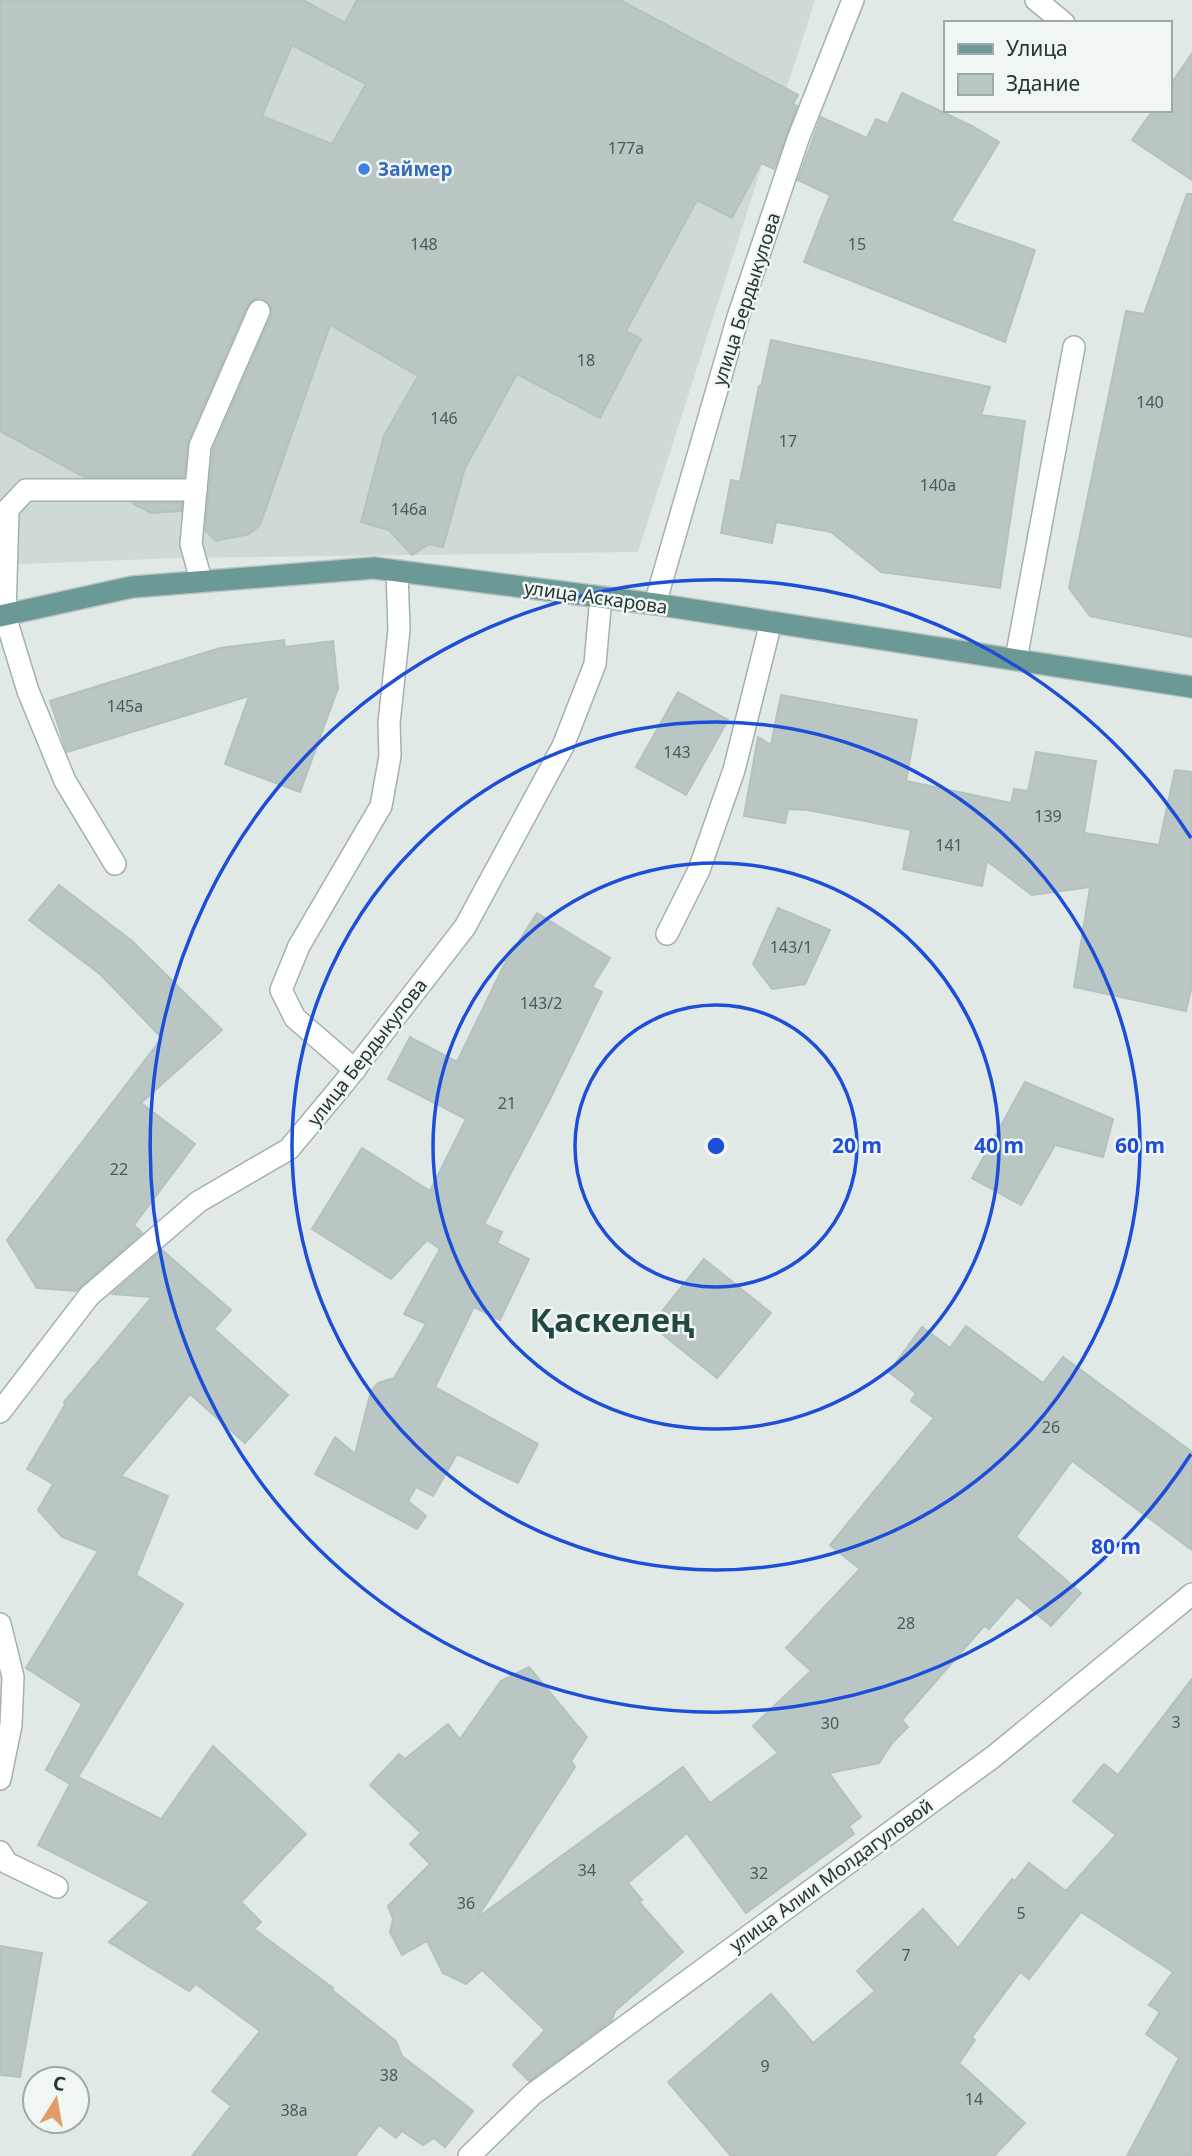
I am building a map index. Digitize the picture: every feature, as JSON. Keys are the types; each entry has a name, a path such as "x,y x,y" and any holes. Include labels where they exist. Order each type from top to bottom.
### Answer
{"main road":[{"name":"улица Аскарова","path":"2,616 132,587 374,568 655,604 1192,687"}],"street":[{"name":"улица Бердыкулова","path":"655,604 738,317 798,139 853,0"},
{"path":"1036,0 1062,21"},
{"path":"201,580 191,544 200,446 259,312"},
{"path":"1016,659 1074,347"},
{"path":"115,864 65,781 28,691 2,616 8,509 26,490 197,490"},
{"path":"355,1070 295,1018 281,990 299,946 381,806 390,756 390,723 399,630 397,571"},
{"name":"улица Бердыкулова","path":"0,1412 89,1296 198,1202 289,1149 355,1070 464,927 564,746 595,664 601,597"},
{"path":"667,934 699,870 734,770 771,622"},
{"name":"улица Алии Молдагуловой","path":"469,2156 533,2094 993,1758 1192,1594"},
{"path":"0,1624 13,1677 11,1725 0,1779"},
{"path":"0,1852 8,1863 57,1887"}],"shaded area":[{"path":"0,0 815,0 638,552 176,558 0,565"}],"building":[{"path":"0,0 303,0 345,23 357,0 620,0 798,95 793,104 797,106 774,169 761,163 732,218 697,200 626,331 641,339 600,418 517,374 465,468 443,547 429,544 412,555 389,530 361,522 384,436 418,376 330,325 260,525 249,534 216,541 205,530 213,449 271,316 272,309 265,299 257,298 247,306 188,441 184,477 84,477 0,431","holes":["292,45 366,84 332,144 262,116"]},
{"path":"1192,53 1192,180 1132,140 1152,112 1171,112 1171,84"},
{"path":"902,93 972,126 999,142 951,221 1035,250 1005,342 804,262 830,195 798,180 821,117 867,138 876,119 888,124"},
{"path":"1187,194 1192,194 1192,637 1090,616 1069,588 1126,311 1144,314"},
{"path":"771,340 990,387 981,415 1025,421 1000,588 881,572 831,532 776,522 772,543 721,533 731,480 740,482"},
{"path":"132,503 182,503 181,511 151,513"},
{"path":"284,640 285,647 333,641 338,688 300,792 225,764 249,696 67,752 50,701 220,648"},
{"path":"678,692 728,720 686,795 636,767"},
{"path":"781,695 917,720 906,781 1011,803 1014,789 1028,791 1036,752 1096,761 1084,833 1159,845 1175,770 1192,772 1192,985 1186,1011 1074,987 1090,887 1032,895 987,861 982,886 903,869 911,830 808,810 788,809 785,823 744,816 758,737 771,745"},
{"path":"59,885 132,941 222,1030 141,1103 195,1144 134,1225 142,1233 76,1291 37,1288 7,1240 162,1038 101,975 29,920"},
{"path":"778,908 830,930 805,984 772,989 753,964"},
{"path":"537,913 610,958 592,987 602,992 549,1101 484,1224 502,1232 497,1243 529,1259 500,1320 474,1307 435,1387 538,1444 518,1483 457,1454 433,1496 416,1487 408,1501 426,1516 417,1529 315,1474 335,1437 355,1454 371,1391 378,1383 394,1378 426,1324 404,1314 440,1249 427,1240 391,1279 312,1229 362,1148 430,1191 466,1119 388,1079 410,1037 457,1062 504,965"},
{"path":"1025,1082 1113,1119 1103,1157 1055,1145 1021,1205 972,1178"},
{"path":"162,1250 231,1310 214,1329 288,1395 245,1443 190,1394 121,1476 168,1496 136,1575 183,1604 78,1777 161,1819 213,1746 306,1834 241,1902 261,1922 254,1929 333,1988 332,1990 396,2041 402,2056 473,2111 445,2147 434,2138 423,2145 402,2131 396,2138 379,2125 355,2156 192,2156 231,2106 212,2091 260,2031 196,1984 189,1991 109,1942 150,1902 38,1845 70,1784 46,1770 82,1704 26,1668 98,1551 62,1537 38,1510 53,1484 27,1469 65,1405 64,1402 152,1297 112,1294"},
{"path":"704,1259 771,1313 717,1378 651,1325"},
{"path":"966,1326 1043,1383 1063,1357 1192,1452 1192,1550 1072,1461 1016,1537 1081,1593 1051,1626 1017,1597 989,1629 984,1626 902,1720 908,1727 892,1743 879,1763 829,1773 861,1817 849,1826 854,1834 746,1913 687,1833 628,1883 642,1900 639,1902 683,1952 615,2011 612,2020 529,2081 513,2065 545,2030 482,1970 466,1984 443,1973 427,1941 402,1955 390,1932 393,1919 388,1906 430,1864 410,1844 421,1833 370,1785 399,1754 405,1759 448,1724 460,1739 501,1681 529,1667 587,1737 571,1761 575,1767 477,1918 683,1767 710,1803 778,1753 753,1726 811,1671 786,1648 860,1569 830,1545 934,1418 911,1401 916,1393 889,1372 922,1327 950,1348"},
{"path":"1192,1679 1192,2156 1127,2156 1179,2058 1146,2034 1160,2012 1149,2005 1173,1972 1081,1912 1029,1979 1020,1972 972,2037 975,2040 959,2063 1025,2123 994,2156 731,2156 668,2082 771,1994 813,2043 875,1991 857,1971 923,1909 958,1948 1012,1879 1015,1881 1029,1863 1066,1891 1116,1835 1073,1801 1104,1764 1118,1775"},
{"path":"0,1946 42,1953 20,2077 0,2075"}],"place":[{"name":"Займер","path":"364,169"}],"district":[{"name":"Қаскелең","path":"612,1319"}]}
